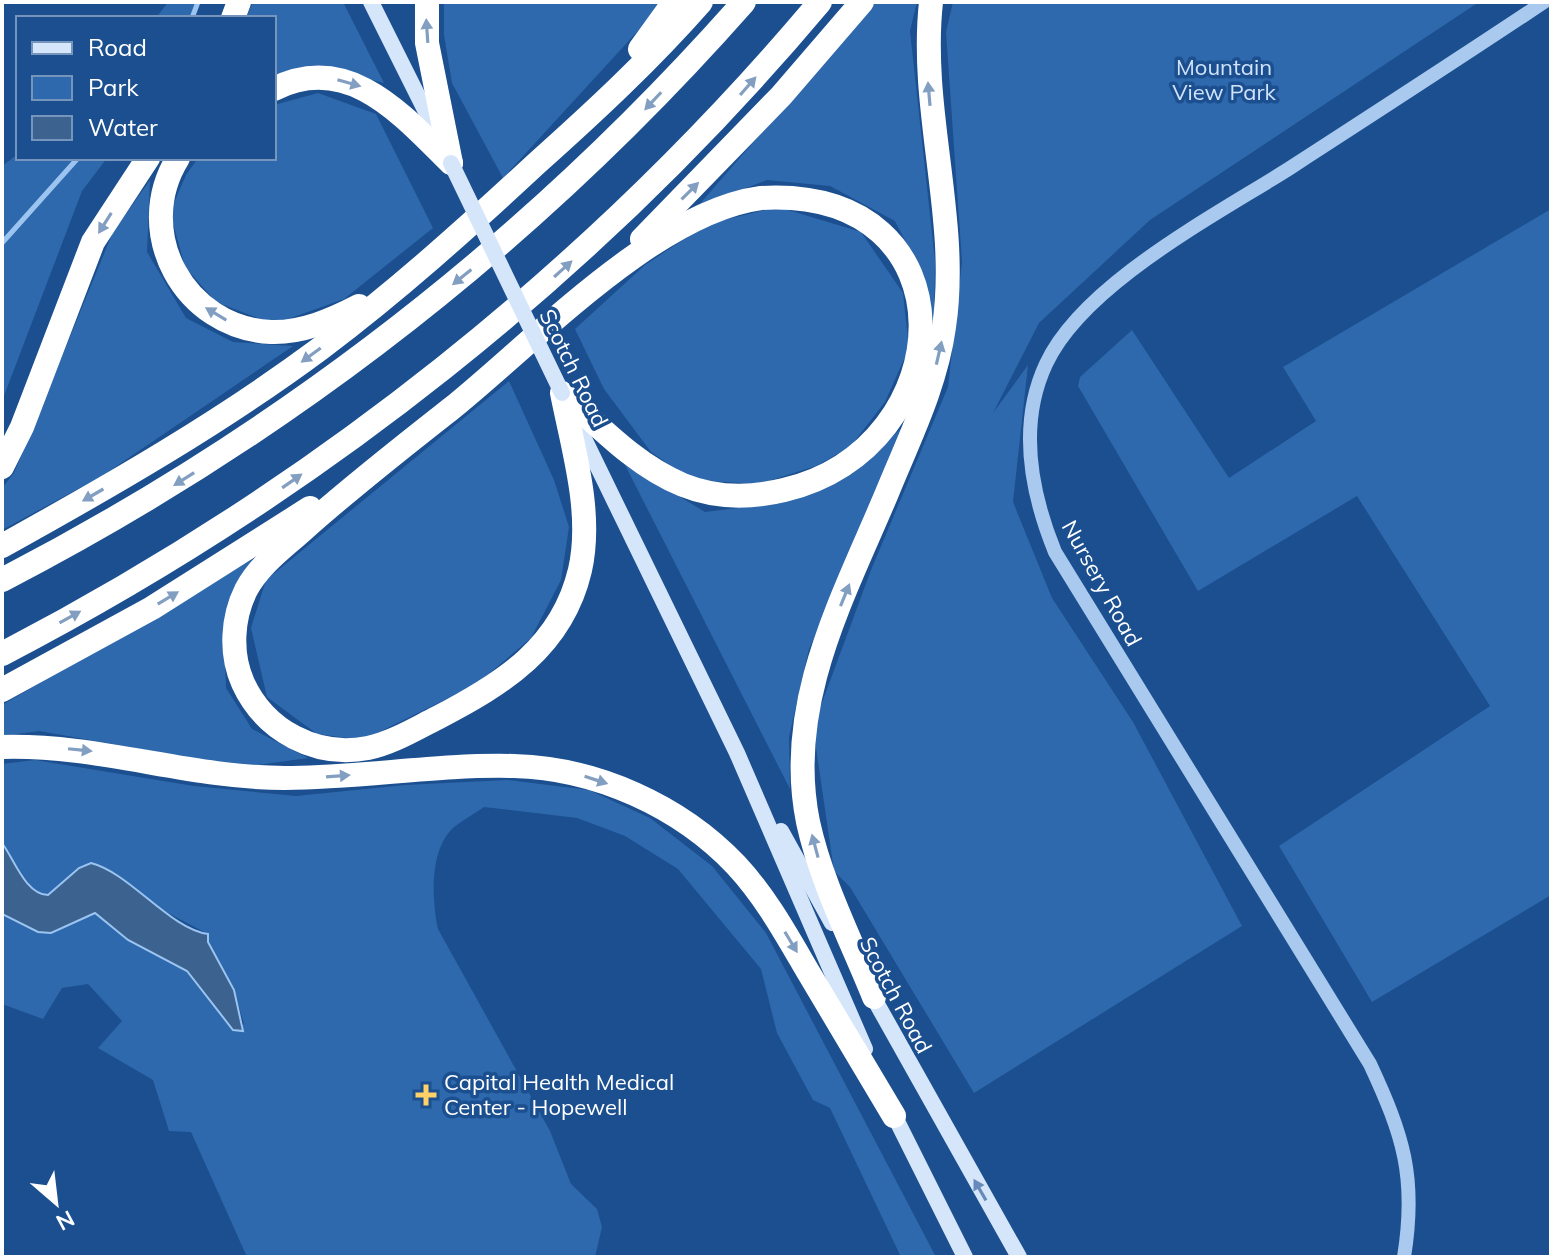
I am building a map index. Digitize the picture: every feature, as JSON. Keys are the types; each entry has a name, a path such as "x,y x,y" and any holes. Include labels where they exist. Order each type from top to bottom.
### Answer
{"highway":[{"path":"427,2 427,43 451,163"},
{"path":"525,175 604,92 674,2"},
{"path":"2,546 128,475 224,415 360,318 525,175 635,73 701,2"},
{"path":"2,580 115,519 227,452 394,332 496,250 573,179 645,109 744,2"},
{"path":"2,654 216,531 333,452 471,345 560,271 677,160 735,100 820,2"},
{"path":"596,286 763,116 862,2"},
{"path":"874,997 820,863 809,823 804,794 803,734 816,668 921,412 943,334 947,265 927,64 931,2"},
{"path":"276,88 314,78 365,87 389,102 451,163"},
{"path":"2,467 22,427 93,242 147,160"},
{"path":"177,160 161,202 165,253 189,293 213,314 234,325 273,332 323,322 381,292 437,252"},
{"path":"773,197 827,204 873,225 891,242 906,264 920,307 916,362 894,412 861,451 810,482 755,495 714,494 672,480 633,455 562,393 577,472 584,539 572,595 545,643 499,685 405,734 368,748 338,750 316,746 276,726 248,692 235,655 239,609 249,585 266,564 415,436 596,286 652,245 716,208 773,197"},
{"path":"2,690 210,573 415,436"},
{"path":"2,747 90,750 282,778 479,766 532,767 578,775 628,792 697,831 746,876 774,913 894,1116"}],"main road":[{"name":"Scotch Road","path":"371,2 737,753 894,1116 965,1257"},
{"name":"Scotch Road","path":"737,753 1019,1257"}],"street":[{"name":"Nursery Road","path":"1404,1257 1409,1226 1407,1172 1398,1124 1370,1064 1055,552 1038,511 1030,465 1032,414 1045,365 1069,325 1095,299 1168,247 1544,2"},
{"name":"Nursery Road","path":"1395,1257 1409,1226"}],"green space":[{"path":"168,2 200,2 192,16 158,16"},
{"path":"253,2 343,2 384,83 311,66 276,77 276,16 247,16"},
{"path":"444,2 661,2 659,8 503,178 452,83 444,35"},
{"path":"875,2 917,2 910,31 935,261 934,326 918,266 895,221 830,186 767,180 698,206"},
{"name":"Mountain View Park","path":"953,2 1479,2 1150,220 1039,323 993,413 1028,365 1013,502 1052,598 1133,722 1242,926 974,1093 850,887 834,871 813,727 871,570 948,387 962,262 946,32"},
{"path":"318,93 376,114 433,228 344,299 274,324 216,302 185,267 170,212 186,175 197,160 276,160 276,104"},
{"path":"16,156 16,160 105,160 82,191 2,401 2,166"},
{"path":"150,180 147,252 186,318 233,342 293,346 102,476 2,530 2,488 14,473 113,232"},
{"path":"778,207 861,232 903,293 909,348 885,402 850,447 816,466 759,484 691,480 651,452 604,389 575,329 645,265 707,224"},
{"path":"1551,209 1551,895 1372,1002 1279,846 1490,706 1357,496 1198,591 1078,386 1080,377 1132,330 1229,478 1316,421 1283,367"},
{"path":"509,381 554,480 569,527 561,580 531,638 477,684 363,740 317,734 267,697 251,628 266,580"},
{"path":"909,421 809,649 789,737 790,789 624,463 705,512 785,502 852,474"},
{"path":"253,559 224,628 226,688 252,729 308,758 243,767 39,731 2,736 2,705"},
{"path":"35,760 194,786 296,796 405,785 507,780 589,790 650,818 712,866 766,933 936,1257 901,1257 830,1108 813,1100 777,1033 761,969 678,869 625,836 577,818 484,807 452,829 439,850 434,877 438,929 550,1131 571,1184 597,1209 602,1227 595,1257 247,1257 191,1132 169,1131 153,1080 98,1048 122,1021 88,984 62,988 43,1019 2,1004 2,914 38,932 51,933 95,913 128,940 187,971 233,1030 244,1024 234,990 208,941 208,934 166,912 101,866 86,866 48,895 33,890 2,843 2,764"}],"water":[{"path":"2,843 27,883 40,893 48,895 79,868 91,863 120,878 179,922 208,934 208,942 234,990 243,1031 233,1030 187,971 128,940 95,913 51,933 38,932 2,914"}],"waterway":[{"path":"193,16 198,2"},
{"path":"2,243 76,160"}],"place":[{"name":"Capital Health Medical Center - Hopewell","path":"426,1095"}]}
